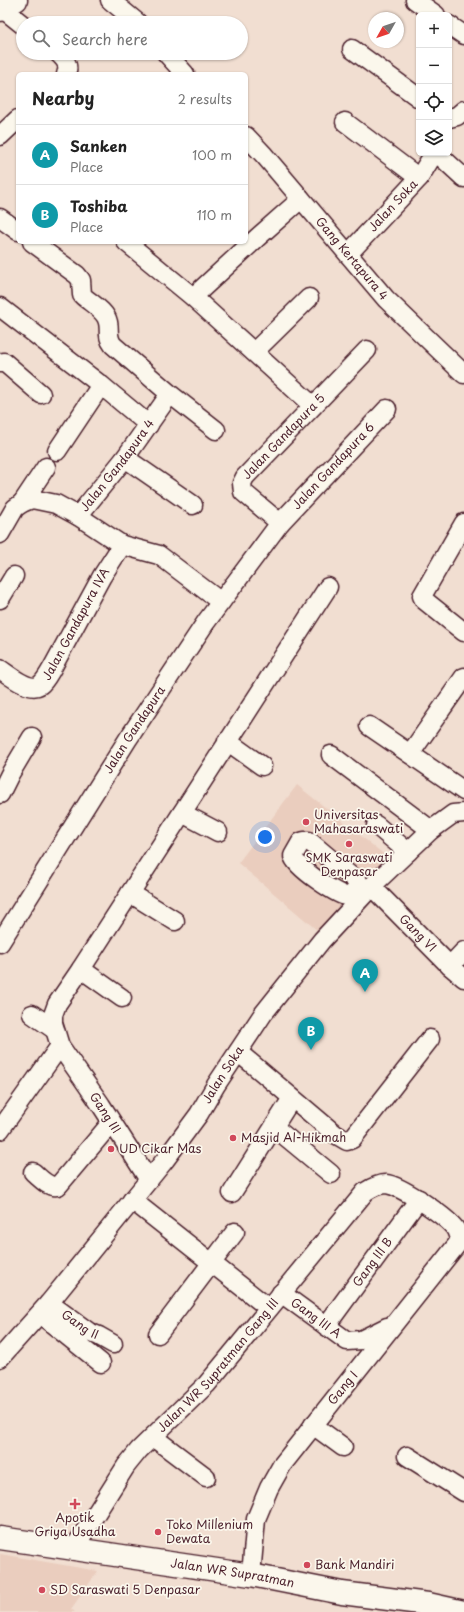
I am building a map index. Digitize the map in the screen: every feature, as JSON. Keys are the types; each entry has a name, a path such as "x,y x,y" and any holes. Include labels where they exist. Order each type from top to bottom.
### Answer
{"main road":[{"name":"Jalan WR Supratman","path":"0,1538 73,1550 251,1575 342,1593 428,1604 464,1612"}],"street":[{"path":"110,0 129,16"},
{"path":"415,0 432,12"},
{"path":"6,6 16,17"},
{"path":"452,27 464,36"},
{"path":"352,49 416,96"},
{"path":"64,60 68,68 67,72"},
{"path":"172,60 183,72"},
{"path":"452,117 457,116 464,110"},
{"path":"0,136 16,121"},
{"path":"345,122 419,178"},
{"name":"Gang Kertapura 4","path":"248,138 386,299 464,374"},
{"name":"Jalan Soka","path":"348,254 419,178 431,157 435,154 438,154 464,178"},
{"path":"193,298 301,199"},
{"path":"0,218 16,230"},
{"path":"35,244 77,275 81,280 82,295 106,317 108,335 113,345 170,394 216,430"},
{"path":"128,244 193,298 313,406"},
{"path":"254,352 309,298"},
{"path":"0,307 101,385 149,425"},
{"name":"Jalan Gandapura 5","path":"280,523 243,492 242,483 245,477 367,350"},
{"path":"0,363 4,362 41,394"},
{"path":"57,451 101,385"},
{"name":"Jalan Gandapura 4","path":"170,394 125,458 78,516 122,545 159,554 221,602"},
{"name":"Jalan Gandapura 6","path":"280,523 387,409"},
{"path":"125,458 193,505"},
{"path":"22,503 46,467"},
{"path":"0,534 15,508 32,499 56,504 78,516"},
{"name":"Jalan Gandapura","path":"0,942 128,739 221,602 280,523"},
{"path":"464,523 422,596 424,600 464,632"},
{"name":"Jalan Gandapura IVA","path":"0,669 30,687 36,687 44,681 102,576 122,545"},
{"path":"0,599 14,576"},
{"path":"0,1130 57,1038 53,1015 57,1004 328,587"},
{"path":"410,754 464,677"},
{"path":"369,726 464,791"},
{"path":"0,794 5,768 32,737"},
{"path":"227,741 262,766"},
{"path":"331,755 431,830"},
{"name":"Jalan Soka","path":"0,1358 44,1308 149,1180 185,1133 263,1014 363,891 431,830 453,814 464,812"},
{"path":"182,813 218,832"},
{"path":"376,825 408,852"},
{"name":"Gang VI","path":"363,891 464,978"},
{"path":"130,893 174,921"},
{"path":"450,966 464,951"},
{"path":"81,969 122,998"},
{"path":"32,1014 57,1038"},
{"name":"Gang III","path":"57,1038 101,1105 111,1124 149,1180"},
{"path":"238,1052 342,1139 347,1141 352,1139 430,1039"},
{"path":"232,1194 292,1098"},
{"path":"33,1172 48,1185 54,1187 58,1186 111,1124"},
{"path":"274,1127 331,1174"},
{"name":"Jalan WR Supratman Gang III","path":"73,1550 126,1466 207,1384 365,1192 373,1187 386,1184 419,1199"},
{"name":"Gang I","path":"251,1575 256,1519 269,1488 282,1465 459,1242 456,1230 419,1199"},
{"name":"Gang III B","path":"326,1326 419,1199"},
{"path":"132,1200 261,1302"},
{"path":"158,1334 235,1232"},
{"name":"Gang III A","path":"281,1293 347,1341 369,1338 396,1322"},
{"path":"44,1308 101,1363"},
{"name":"Gang II","path":"44,1308 113,1344"},
{"path":"313,1425 343,1447"},
{"path":"153,1437 206,1477"},
{"path":"407,1456 464,1492"}],"shaded area":[{"name":"Universitas Mahasaraswati","path":"297,785 391,860 318,931 238,863"},
{"name":"SD Saraswati 5 Denpasar","path":"0,1554 98,1571 71,1609 75,1612 0,1612"}],"place":[{"name":"Universitas Mahasaraswati","path":"306,822"},
{"name":"SMK Saraswati Denpasar","path":"349,844"},
{"name":"Sanken","path":"365,992"},
{"name":"Toshiba","path":"311,1050"},
{"name":"Masjid Al-Hikmah","path":"233,1138"},
{"name":"UD Cikar Mas","path":"111,1149"},
{"name":"Apotik Griya Usadha","path":"75,1504"},
{"name":"Toko Millenium Dewata","path":"158,1532"},
{"name":"Bank Mandiri","path":"307,1565"},
{"name":"SD Saraswati 5 Denpasar","path":"42,1590"}]}
